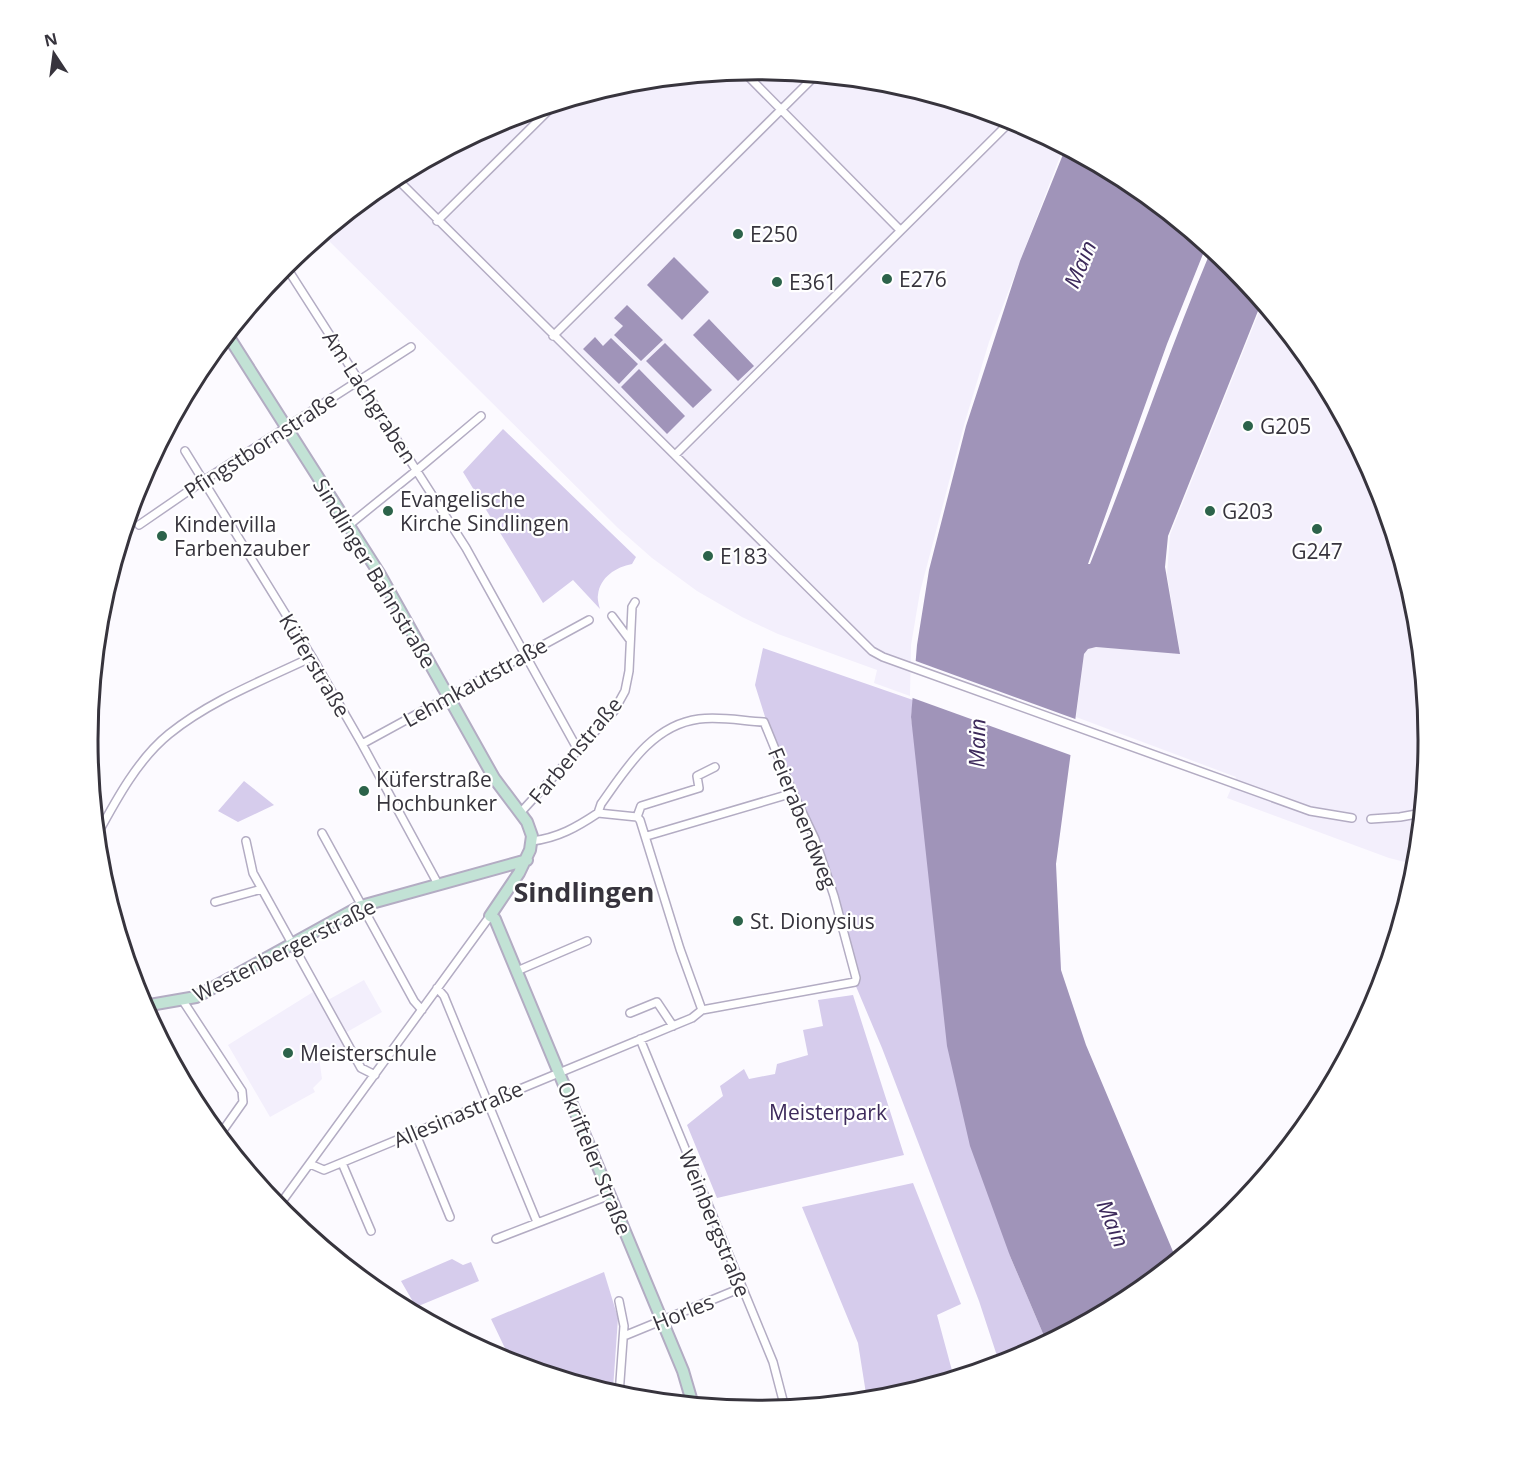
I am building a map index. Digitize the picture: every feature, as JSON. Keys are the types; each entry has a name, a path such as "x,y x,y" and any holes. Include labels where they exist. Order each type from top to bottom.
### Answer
{"street":[{"path":"753,80 900,230"},
{"path":"553,336 809,82"},
{"path":"437,221 543,116"},
{"path":"675,455 1004,128"},
{"path":"402,185 872,651 883,657 1310,811 1352,818"},
{"name":"Am Lachgraben","path":"291,274 466,548 578,750"},
{"name":"Sindlinger Bahnstraße","path":"232,341 379,573 497,784 521,812"},
{"name":"Pfingstbornstraße","path":"139,525 411,347"},
{"path":"349,525 481,416"},
{"name":"Küferstraße","path":"184,450 312,657 438,884"},
{"name":"Farbenstraße","path":"532,841 529,826 521,812 614,711 625,691 629,671 632,607 635,602"},
{"path":"612,615 631,640"},
{"name":"Lehmkautstraße","path":"362,744 589,620"},
{"path":"104,824 138,768 168,735 199,712 312,657"},
{"name":"Feierabendweg","path":"598,813 601,804 645,747 666,731 683,723 702,719 764,722 815,839 828,877 856,978 853,983"},
{"path":"637,817 641,806 699,788 697,776 715,767"},
{"path":"647,836 793,793"},
{"path":"284,1199 490,916 527,860 532,841 544,840 566,832 598,813 637,817 647,836 663,895 702,1010"},
{"path":"1371,819 1414,814"},
{"path":"322,833 414,1001 422,1010"},
{"path":"246,842 253,873 261,889 361,1068 375,1075"},
{"name":"Westenbergerstraße","path":"153,1005 195,997 361,906 527,860"},
{"path":"214,902 261,889"},
{"name":"Okrifteler Straße","path":"490,916 495,919 560,1072 685,1378 691,1397"},
{"path":"517,971 587,941"},
{"name":"Allesinastraße","path":"310,1164 324,1170 342,1163 692,1018 702,1010 853,983"},
{"path":"437,988 444,996 537,1222"},
{"path":"183,1001 242,1091 243,1102 224,1128"},
{"path":"630,1013 657,1002 673,1026"},
{"name":"Weinbergstraße","path":"640,1040 772,1362 783,1399"},
{"path":"415,1132 450,1217"},
{"path":"342,1163 371,1231"},
{"path":"496,1239 610,1195"},
{"name":"Horles","path":"624,1336 741,1288"},
{"path":"619,1301 624,1319 620,1386"}],"shaded area":[{"path":"715,81 802,81 887,92 971,115 1011,130 1061,153 989,342 964,425 920,592 911,645 910,696 874,683 877,670 778,634 742,617 697,591 652,558 618,528 327,239 356,216 428,168 506,130 588,102 672,85"},
{"path":"1260,310 1283,338 1331,410 1369,487 1396,569 1406,611 1418,697 1418,783 1407,863 1389,858 1227,798 1236,777 1076,717 1084,654 1088,649 1096,647 1180,653 1167,574 1170,535"},
{"name":"Meisterschule","path":"364,980 382,1012 347,1032 328,1000"},
{"name":"Meisterschule","path":"313,992 348,1050 338,1055 319,1057 322,1079 313,1088 315,1092 270,1117 228,1045"}],"green space":[{"path":"503,429 636,557 632,564 615,570 605,578 599,589 600,609 573,580 543,603 463,472"},
{"path":"763,648 913,700 911,718 1010,1256 1044,1335 997,1355 979,1301 882,1048 855,984 828,871 773,742 755,685"},
{"path":"244,781 274,805 238,822 218,811"},
{"name":"Meisterpark","path":"853,995 904,1155 717,1198 687,1125 723,1096 720,1086 744,1069 749,1079 775,1074 777,1064 808,1055 803,1030 823,1026 818,1000"},
{"path":"913,1183 961,1304 937,1315 952,1371 866,1392 858,1343 802,1207"},
{"path":"452,1259 463,1265 471,1262 479,1281 419,1306 414,1303 401,1281"},
{"path":"604,1272 618,1318 613,1384 546,1365 506,1350 491,1319"}],"water":[{"name":"Main","path":"1063,154 1089,168 1161,216 1204,252 1167,344 1088,564 1090,564 1106,525 1180,326 1208,257 1259,309 1168,536 1165,567 1180,654 1096,647 1088,649 1084,654 1056,864 1061,970 1086,1045 1174,1253 1089,1312 1044,1335 1010,1256 970,1146 947,1046 911,717 917,645 929,570 966,426 1020,261"},
{"path":"674,257 709,292 682,320 647,285"},
{"path":"627,305 663,340 641,361 614,335 623,326 614,318"},
{"path":"709,319 754,366 738,381 693,335"},
{"path":"595,337 603,346 611,338 638,364 619,384 583,349"},
{"path":"665,343 712,390 693,408 646,361"},
{"path":"639,369 685,416 667,434 621,387"}],"pier":[{"path":"913,660 1078,720 1073,756 910,697"}],"place":[{"name":"E250","path":"738,234"},
{"name":"E276","path":"887,279"},
{"name":"E361","path":"777,282"},
{"name":"G205","path":"1248,426"},
{"name":"Evangelische Kirche Sindlingen","path":"388,511"},
{"name":"G203","path":"1210,511"},
{"name":"G247","path":"1317,529"},
{"name":"Kindervilla Farbenzauber","path":"162,536"},
{"name":"E183","path":"708,556"},
{"name":"Küferstraße Hochbunker","path":"364,791"},
{"name":"St. Dionysius","path":"738,921"},
{"name":"Meisterschule","path":"288,1053"}],"district":[{"name":"Sindlingen","path":"584,891"}]}
